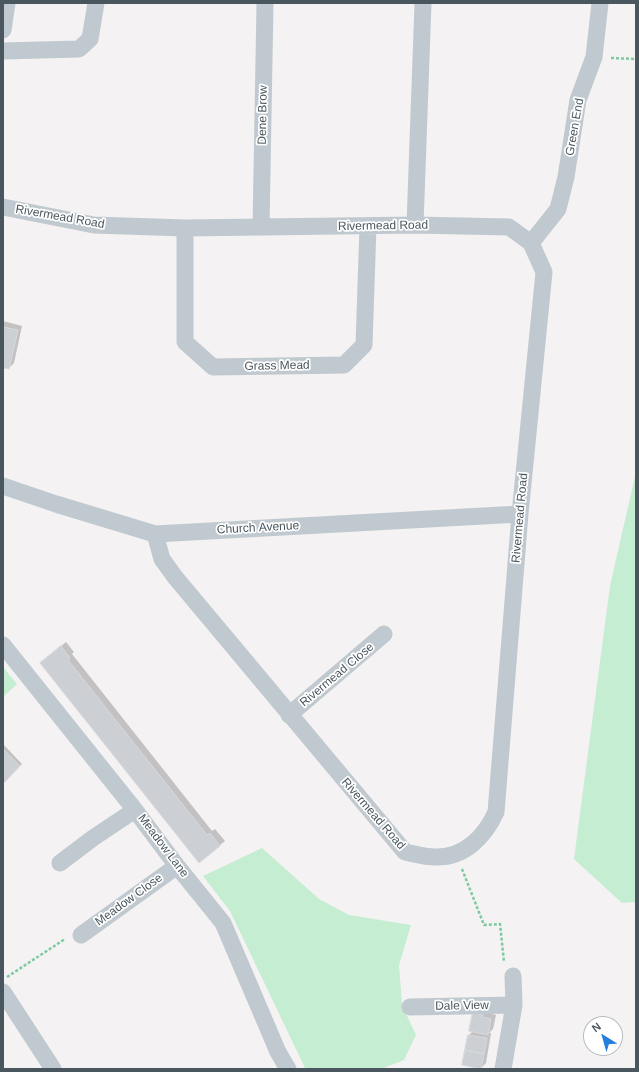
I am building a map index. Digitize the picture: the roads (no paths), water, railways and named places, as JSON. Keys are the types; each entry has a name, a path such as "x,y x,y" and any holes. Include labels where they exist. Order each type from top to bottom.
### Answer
{"street":[{"path":"3,30 7,3"},
{"path":"3,51 79,49 90,39 96,3"},
{"name":"Dene Brow","path":"262,227 265,3"},
{"path":"415,225 423,3"},
{"name":"Green End","path":"531,243 558,209 566,177 578,100 594,57 600,3"},
{"name":"Rivermead Road","path":"3,207 94,225 185,228 415,225 509,227 531,243 544,272 520,514 496,812 483,835 471,846 456,854 448,856 435,857 405,852 175,577 162,559 155,534"},
{"name":"Grass Mead","path":"185,228 185,342 213,367 344,366 364,345 368,226"},
{"name":"Church Avenue","path":"3,486 56,504 155,534 520,514"},
{"name":"Rivermead Close","path":"289,715 384,634"},
{"name":"Meadow Lane","path":"3,645 223,923 278,1052 288,1069"},
{"path":"60,863 93,838 135,810"},
{"name":"Meadow Close","path":"81,935 177,866"},
{"path":"503,1069 514,1005 513,976"},
{"path":"3,992 53,1069"},
{"name":"Dale View","path":"410,1007 514,1005"}]}
